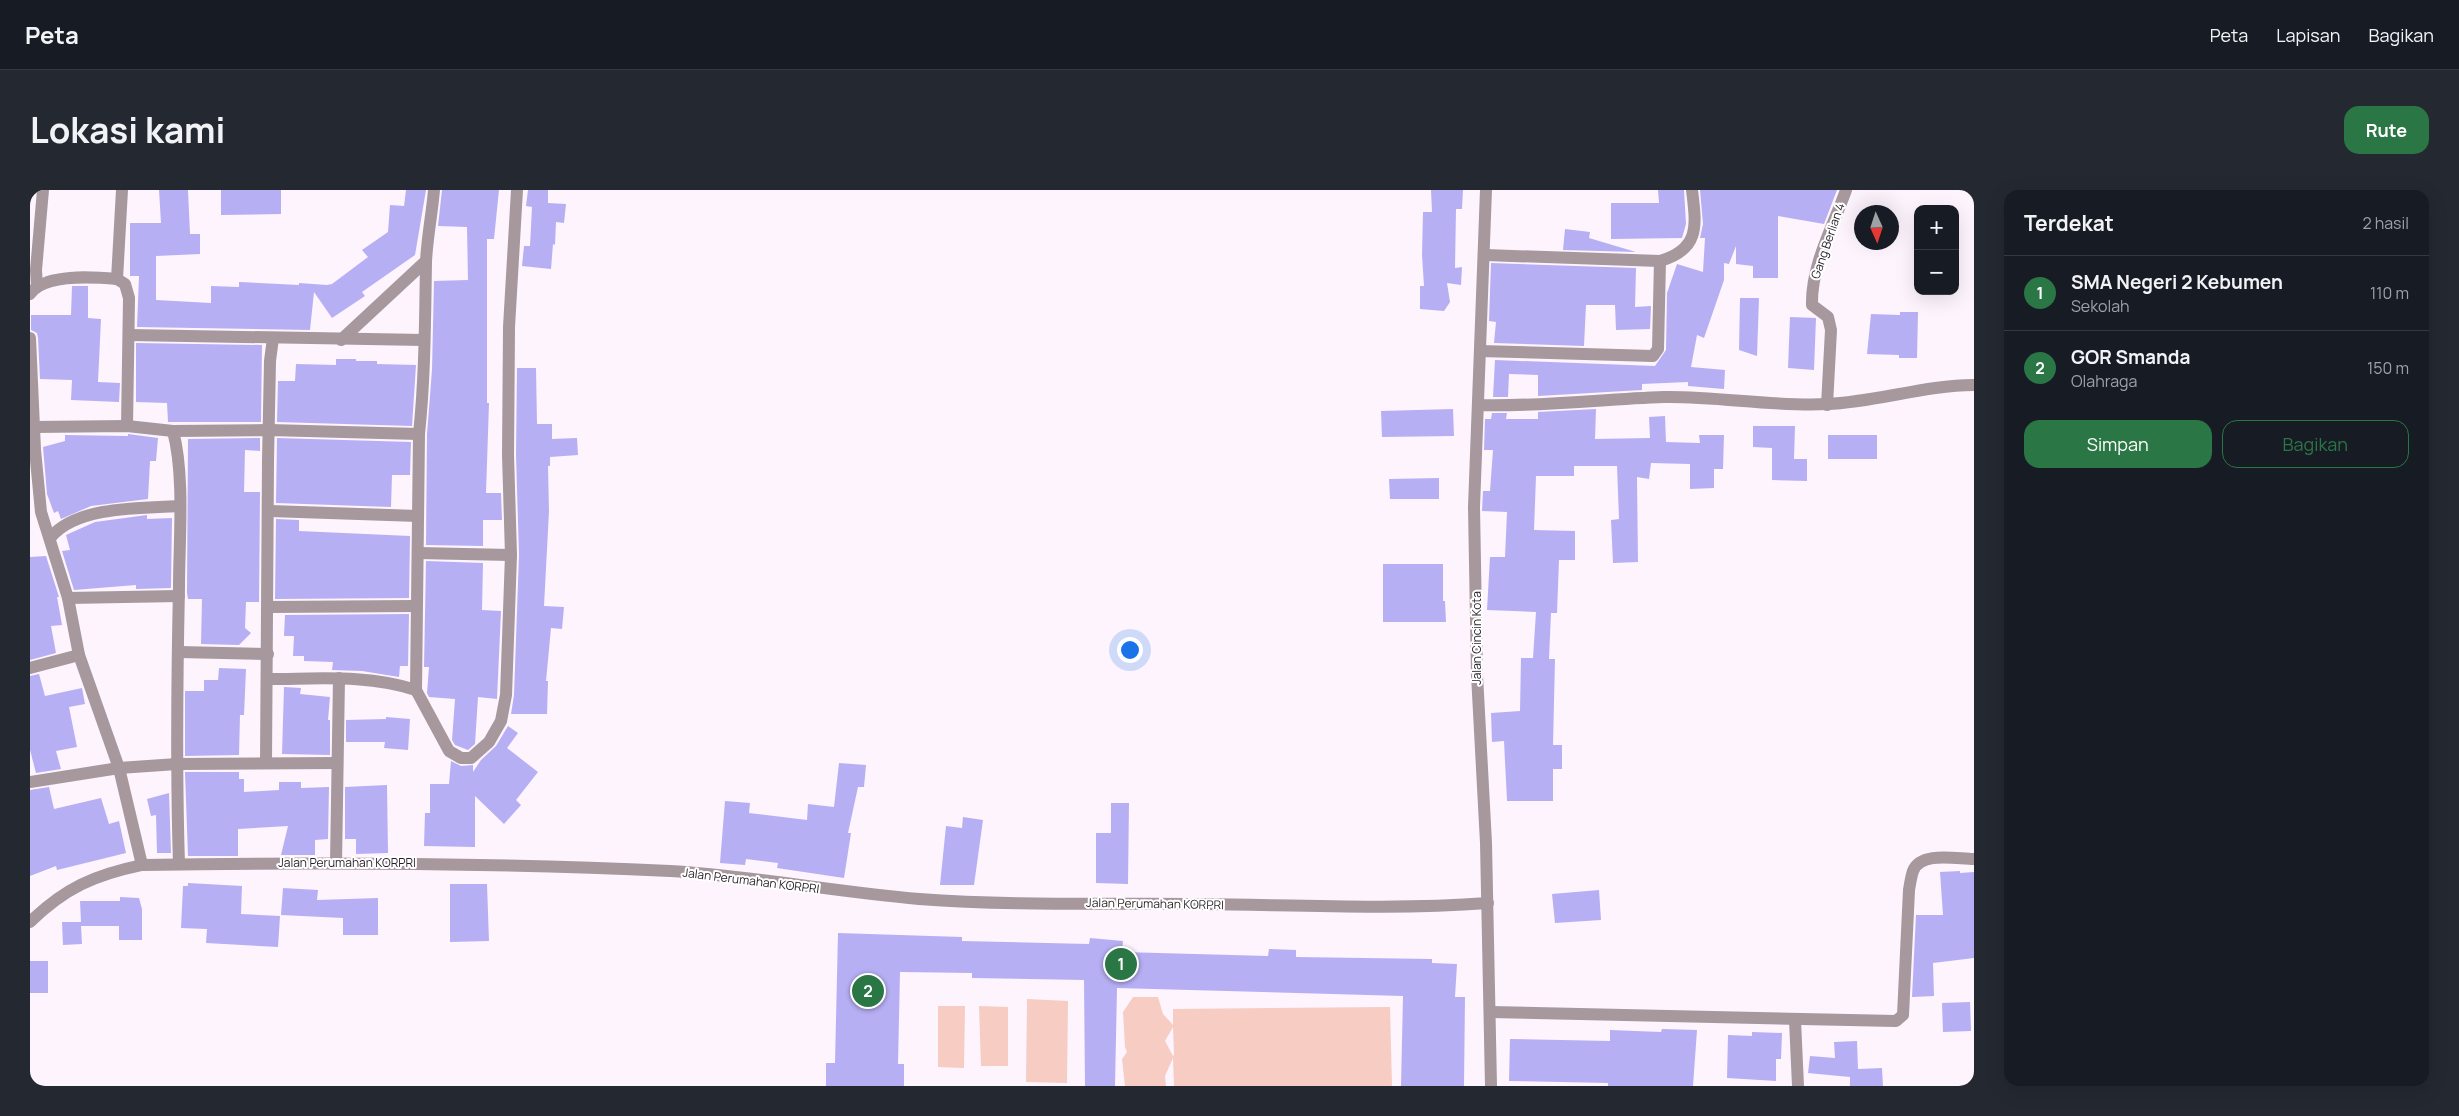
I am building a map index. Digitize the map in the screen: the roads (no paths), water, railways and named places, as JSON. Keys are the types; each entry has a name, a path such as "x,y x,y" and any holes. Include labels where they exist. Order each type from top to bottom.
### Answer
{"street":[{"path":"43,190 33,267 34,290 59,279 117,279 125,284 130,298 127,426"},
{"path":"117,279 122,190"},
{"path":"434,190 426,261 428,295 424,340 423,396 419,434 416,606 418,663 416,690 450,751 461,758 471,758 489,742 501,721 506,695 511,555 508,455 509,327 517,190"},
{"name":"Jalan Cincin Kota","path":"1486,190 1474,507 1477,675 1488,903 1491,1086"},
{"path":"1485,255 1660,261 1672,257 1694,236 1696,228 1692,190"},
{"name":"Gang Berlian 4","path":"1826,404 1831,330 1828,317 1812,304 1812,289 1820,259 1846,190"},
{"path":"341,340 426,261"},
{"path":"1480,351 1653,356 1658,349 1660,261"},
{"path":"129,335 424,340"},
{"path":"30,338 36,514 51,537 68,598 79,655 119,768 142,865"},
{"path":"266,762 270,361 273,338"},
{"path":"1478,405 1603,402 1664,397 1826,404 1905,394 1955,385 1974,384"},
{"path":"34,427 127,426 173,431 269,430 419,434"},
{"path":"173,431 177,452 180,506 177,764 179,864"},
{"path":"51,537 64,525 85,516 137,508 180,506"},
{"path":"270,511 418,516"},
{"path":"418,553 511,555"},
{"path":"68,598 178,596"},
{"path":"268,607 416,606"},
{"path":"179,652 268,654"},
{"path":"30,668 79,655"},
{"path":"268,679 339,678 390,683 416,690"},
{"path":"336,863 339,678"},
{"path":"30,782 119,768 177,764 337,763"},
{"path":"1490,1012 1896,1021 1902,1018 1908,890 1913,870 1920,861 1931,858 1974,859"},
{"name":"Jalan Perumahan KORPRI","path":"30,922 65,892 89,879 142,865 179,864 418,863 672,871 922,899 1375,908 1488,903"},
{"path":"1795,1020 1798,1086"}],"place":[{"name":"SMA Negeri 2 Kebumen","path":"1121,964"},
{"name":"GOR Smanda","path":"868,991"}]}
